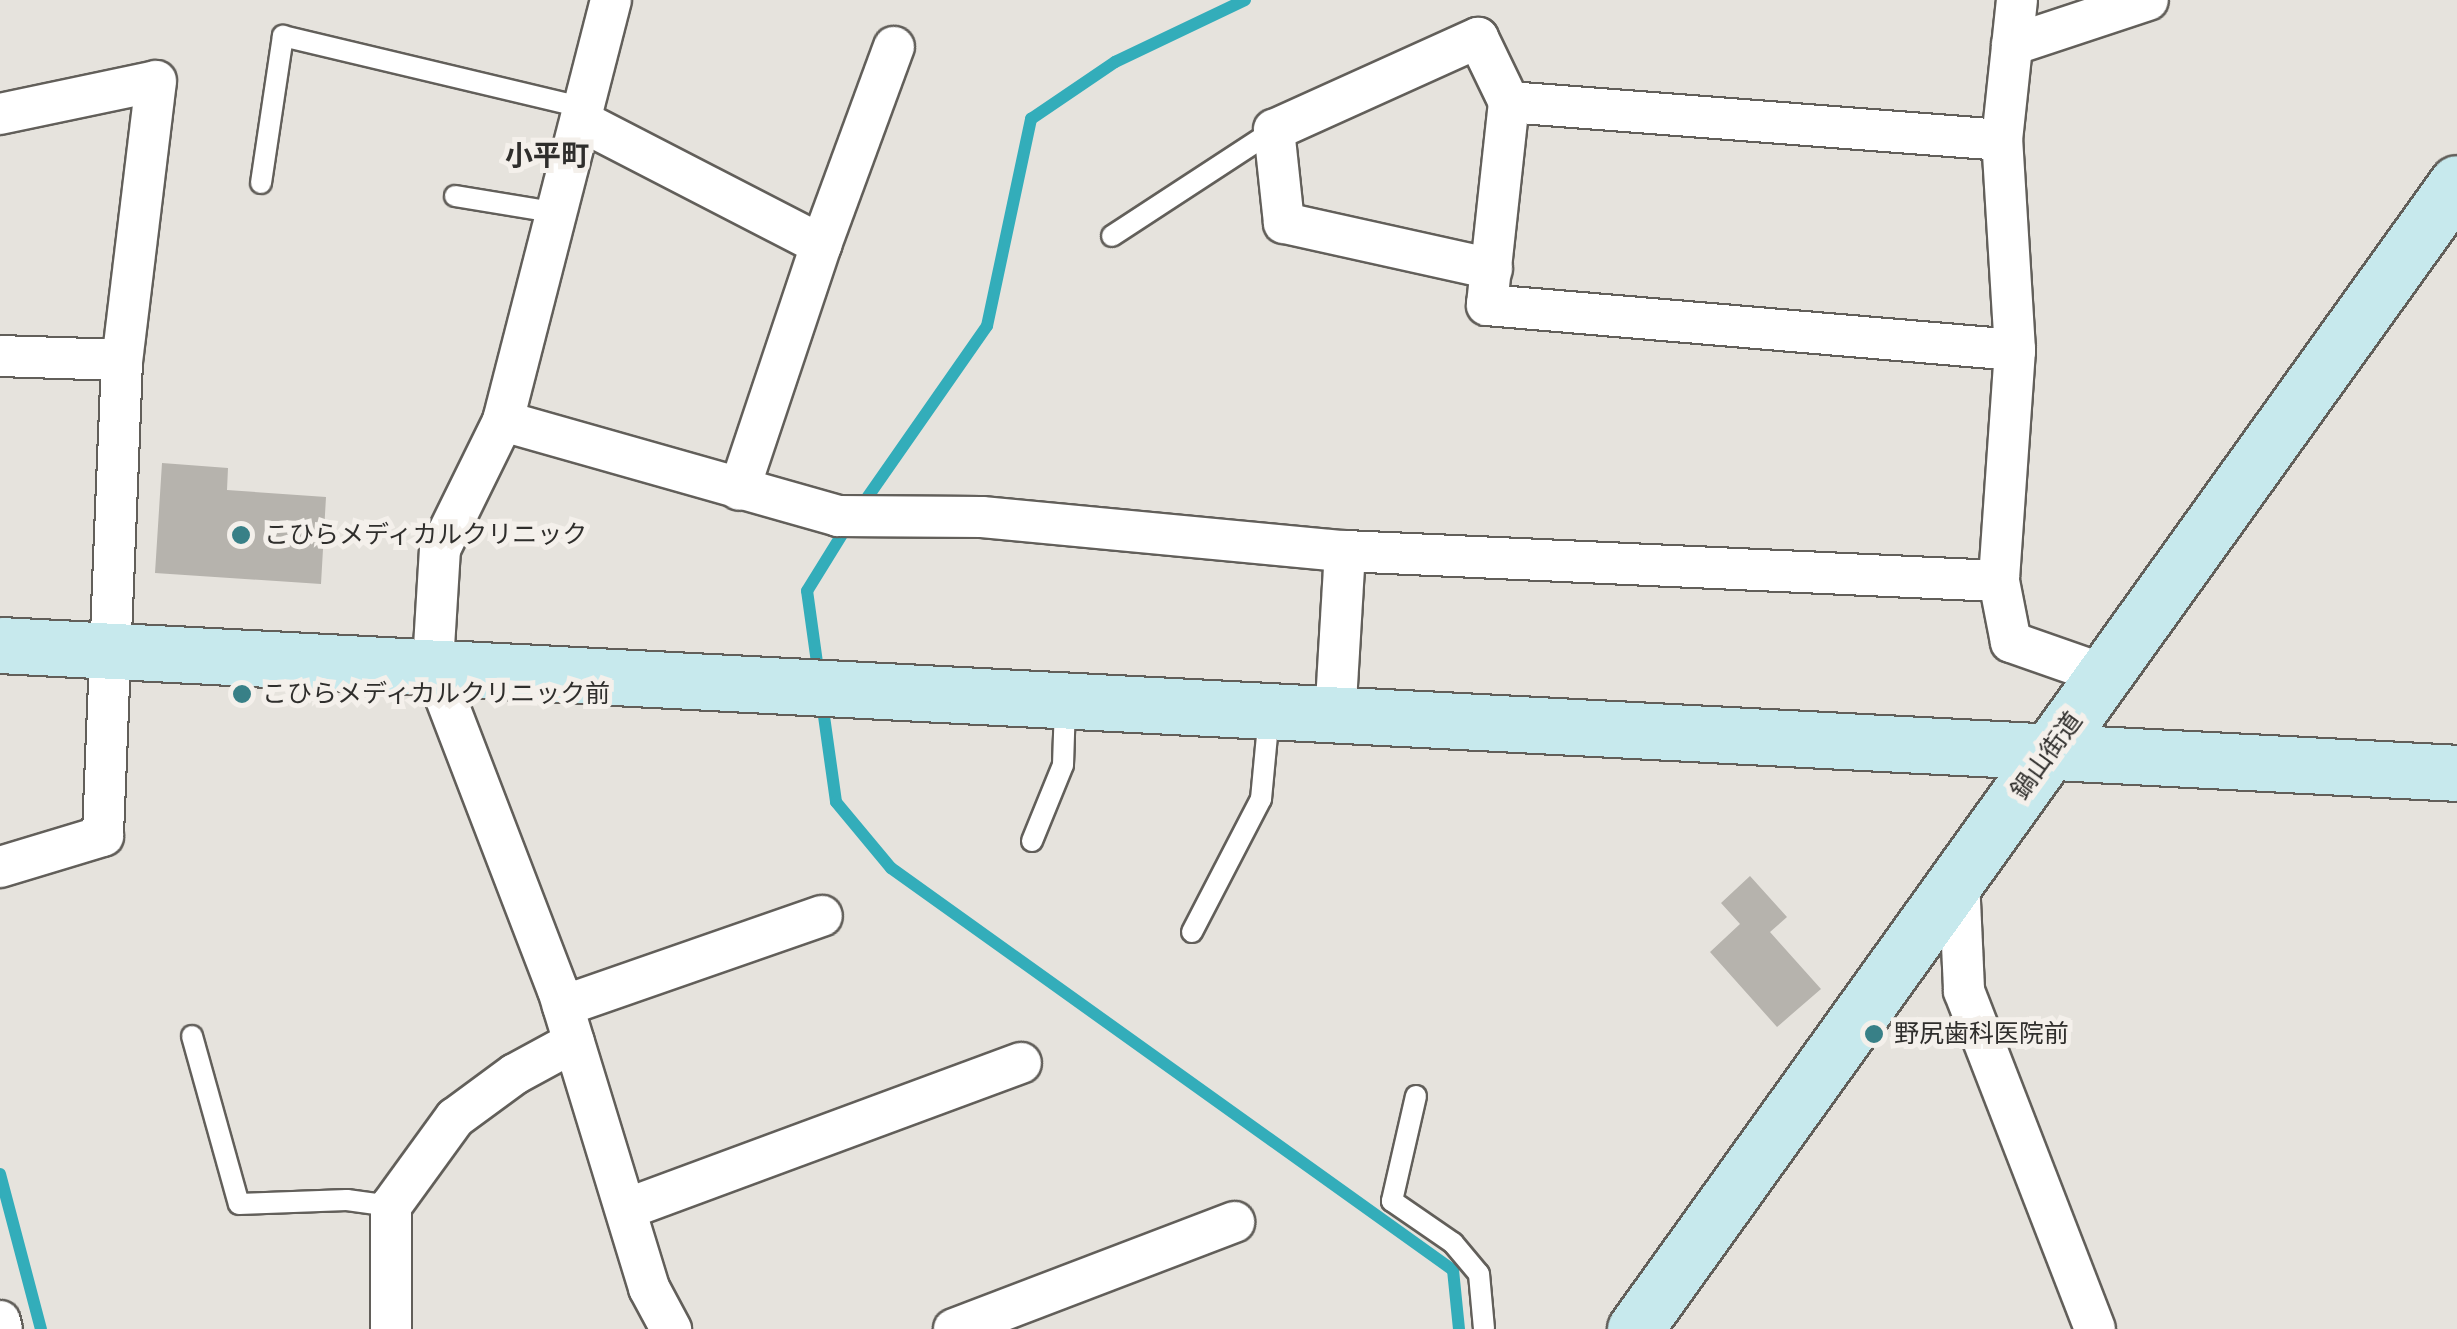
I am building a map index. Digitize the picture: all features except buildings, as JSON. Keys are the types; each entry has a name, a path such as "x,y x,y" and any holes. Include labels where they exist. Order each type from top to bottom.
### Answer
{"street":[{"path":"611,0 585,115 503,421 440,549 433,665 568,1024 649,1288 672,1329"},
{"path":"2017,0 2002,140 2015,350 1999,581 2011,642 2105,674"},
{"path":"2012,45 2148,0"},
{"path":"1492,268 1284,223 1274,130 1478,38 1509,102 1492,268 1488,305 2015,350"},
{"path":"739,490 821,245 894,48"},
{"path":"0,114 156,81 122,360 103,836 0,867"},
{"path":"1509,102 2002,140"},
{"path":"585,115 821,245"},
{"name":"鍋山街道","path":"1636,1329 2457,182"},
{"path":"0,356 122,360"},
{"path":"503,421 838,516 982,517 1345,551 1999,581"},
{"path":"1335,717 1345,551"},
{"path":"0,645 2457,773"},
{"path":"1959,879 1964,992 2096,1329"},
{"path":"391,1329 391,1206 455,1118 515,1074 568,1024 822,916"},
{"path":"626,1209 1021,1063"},
{"path":"954,1329 1234,1222"},
{"path":"0,1320 2,1329"}],"lane":[{"path":"260,183 283,36 585,115"},
{"path":"1112,236 1274,130"},
{"path":"456,196 559,213"},
{"path":"1032,841 1063,765 1065,702"},
{"path":"1192,932 1261,798 1269,713"},
{"path":"192,1036 239,1204 347,1200 391,1206"},
{"path":"1416,1096 1392,1201 1453,1243 1480,1274 1484,1329"}],"waterway":[{"path":"860,508 987,326 1031,119 1115,62 1245,0"},
{"path":"819,677 807,591 848,525"},
{"path":"822,702 836,802 891,868 1453,1270 1459,1329"},
{"path":"0,1174 41,1329"}],"place":[{"name":"こひらメディカルクリニック","path":"241,535"},
{"name":"こひらメディカルクリニック前","path":"242,694"},
{"name":"野尻歯科医院前","path":"1874,1034"}],"district":[{"name":"小平町","path":"547,156"}]}
